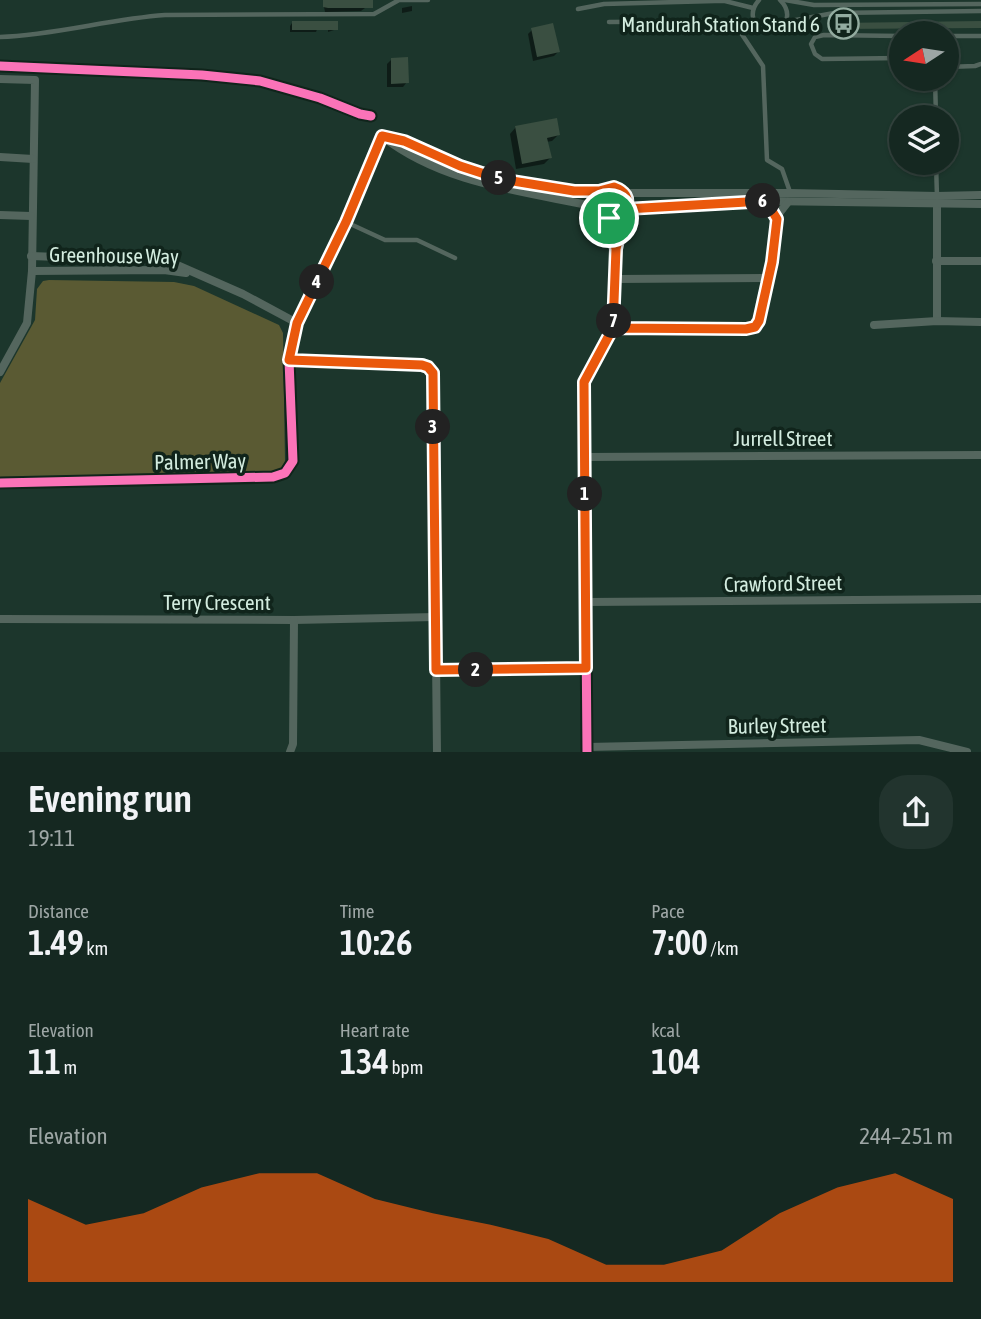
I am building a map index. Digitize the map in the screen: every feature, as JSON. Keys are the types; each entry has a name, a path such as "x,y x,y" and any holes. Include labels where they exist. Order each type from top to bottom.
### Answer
{"street":[{"path":"0,79 35,80 32,271 27,323 0,372"},
{"path":"437,752 433,373 422,365 289,360 297,323 346,222 382,136 404,141 512,185 597,207"},
{"path":"0,157 33,159"},
{"path":"512,185 574,191 599,191 614,187 625,193 790,193 981,204"},
{"path":"599,191 597,207 599,212 609,218 615,218 625,211 766,201 937,200 981,193"},
{"path":"616,249 627,199 625,193"},
{"path":"937,200 937,321"},
{"path":"766,201 777,216"},
{"path":"613,328 755,327 759,321 768,278 777,216 788,202"},
{"path":"0,215 32,216"},
{"path":"587,749 584,382 613,328 616,249 609,218"},
{"name":"Greenhouse Way","path":"31,256 168,261 243,294 297,323"},
{"path":"936,261 981,261"},
{"name":"Greenhouse Way","path":"32,271 164,270 196,274"},
{"path":"616,279 768,278"},
{"path":"874,325 937,321 981,322"},
{"name":"Palmer Way","path":"0,483 273,477 285,473 293,461 289,360"},
{"name":"Jurrell Street","path":"585,457 981,455"},
{"name":"Crawford Street","path":"586,602 981,598"},
{"name":"Terry Crescent","path":"0,620 435,617"},
{"path":"290,752 293,744 293,620"},
{"path":"436,670 586,668"},
{"name":"Burley Street","path":"587,749 740,748 919,740 967,752"}],"lane":[{"path":"0,37 45,34 130,18 164,15 374,14 399,0 428,0"},
{"path":"759,0 753,8 753,20 760,29 771,31 782,27 785,22 787,12 783,0 814,5 981,4"},
{"path":"578,9 604,4 715,1 753,8"},
{"path":"785,22 834,13 981,11"},
{"path":"609,22 733,21 763,66 767,160 782,169 790,193"},
{"path":"889,36 824,35 815,37 811,44 822,59 889,58"},
{"path":"959,36 981,36"},
{"path":"959,67 981,64"},
{"path":"936,175 937,200"},
{"path":"346,222 386,240 417,240 455,258"}],"shaded area":[{"path":"43,281 174,282 194,286 279,325 283,333 285,461 281,469 272,472 0,478 0,383 35,320 37,289"}],"building":[{"path":"323,0 373,0 373,8 328,8 323,7"},
{"path":"292,21 338,21 338,30 292,30"},
{"path":"959,21 981,21 981,28 959,28"},
{"path":"889,22 889,29 838,29 838,23"},
{"path":"553,23 560,52 537,57 531,28"},
{"path":"408,57 409,83 391,84 391,58"},
{"path":"557,118 560,135 547,138 552,158 522,164 515,126"}],"cycle path":[{"path":"0,66 202,75 260,81 371,116"},
{"path":"0,483 273,477 285,473 293,461 289,360 297,323 346,221 382,136"},
{"path":"587,752 584,382 613,328 616,249 624,213"}],"place":[{"name":"Mandurah Station Stand 6","path":"843,24"}],"route":[{"path":"609,218 616,249 613,328 584,382 586,668 436,670 433,373 422,365 289,360 297,323 346,222 382,136 404,141 460,166 500,179 574,191 599,191 614,187 625,193 628,205 626,209 766,201 777,219 772,262 759,321 755,327 613,328 616,279 616,249 624,213 609,218"}]}
